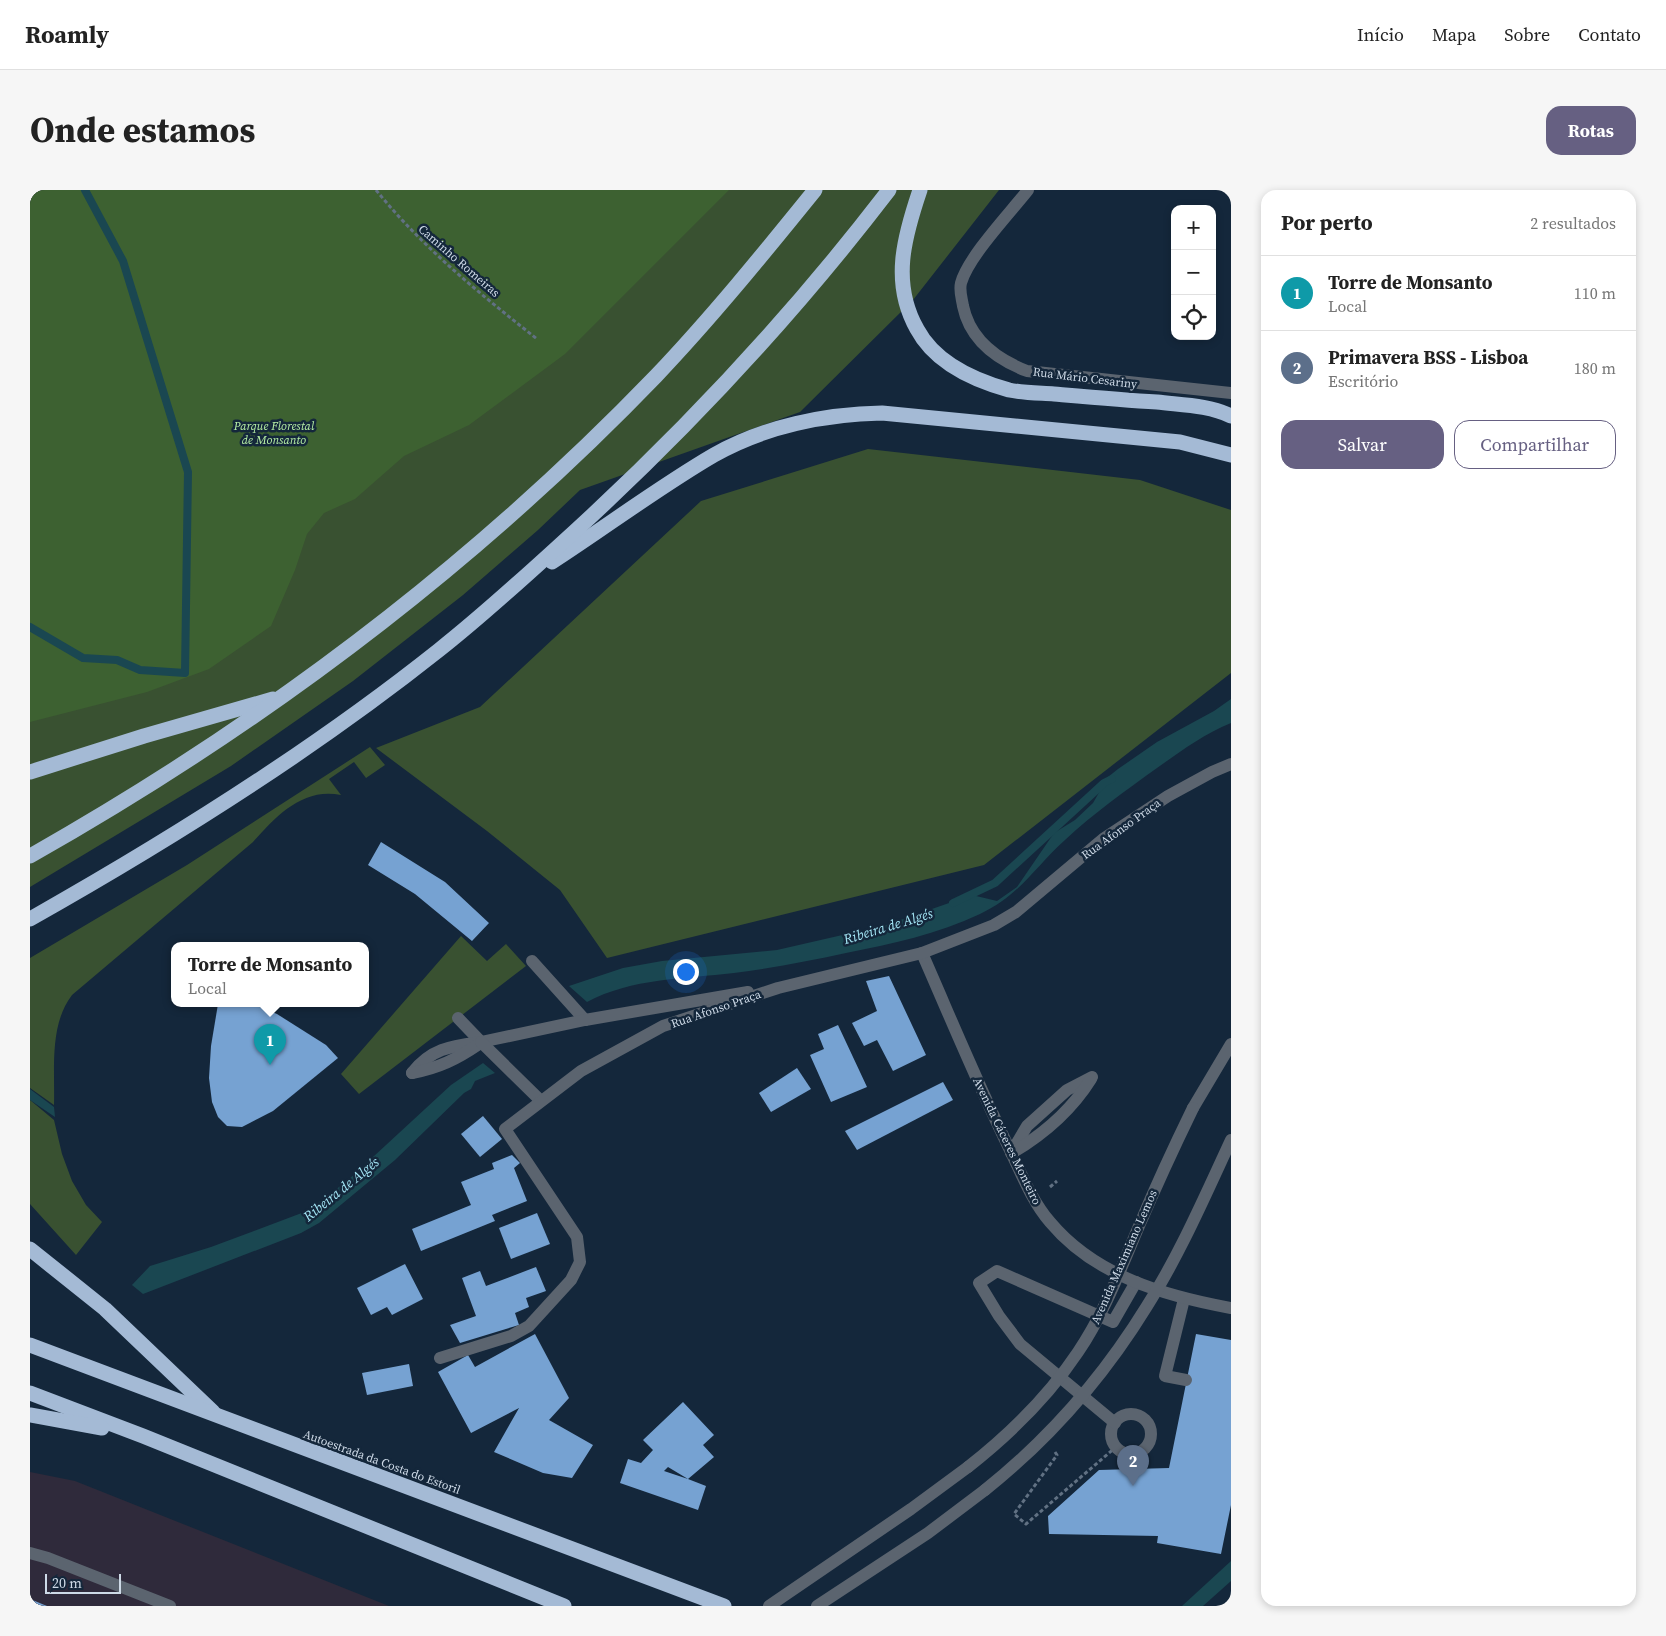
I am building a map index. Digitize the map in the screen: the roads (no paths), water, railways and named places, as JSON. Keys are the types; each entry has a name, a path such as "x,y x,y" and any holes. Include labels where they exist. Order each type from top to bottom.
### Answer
{"highway":[{"path":"30,856 150,785 284,696 428,587 543,486 657,374 717,308 815,190"},
{"path":"30,919 170,836 332,730 433,654 513,588 638,473 712,399 817,281 889,190"},
{"path":"920,190 908,225 901,260 902,286 910,317 923,340 945,362 973,377 1010,390 1193,406 1231,416"},
{"path":"513,588 715,455 751,439 792,425 843,414 882,413 1180,442 1231,455"},
{"path":"30,772 144,736 284,696"},
{"path":"30,1249 105,1309 217,1416"},
{"name":"Autoestrada da Costa do Estoril","path":"30,1345 724,1606"},
{"path":"30,1394 143,1436 564,1606"},
{"path":"30,1415 143,1436"}],"street":[{"name":"Rua Mário Cesariny","path":"1028,190 975,258 961,283 965,317 974,335 1006,363 1026,371 1048,375 1231,393"},
{"name":"Rua Afonso Praça","path":"440,1358 511,1336 529,1326 570,1280 580,1262 577,1237 505,1128 540,1100 581,1071 663,1026 778,988 922,953 961,940 994,925 1016,912 1103,839 1168,796 1231,764"},
{"name":"Avenida Cáceres Monteiro","path":"922,953 1011,1153 1034,1201 1051,1224 1099,1264 1136,1282 1184,1299 1231,1308"},
{"path":"532,961 585,1020"},
{"path":"412,1073 434,1069 455,1060 481,1042 585,1020 778,988"},
{"path":"458,1018 540,1100"},
{"name":"Avenida Maximiano Lemos","path":"769,1606 818,1570 911,1509 968,1467 996,1445 1044,1396 1079,1351 1094,1324 1193,1108 1231,1044"},
{"path":"1092,1077 1077,1102 1037,1138 1011,1153 1027,1126 1067,1090 1092,1077"},
{"path":"817,1606 928,1533 1014,1466 1043,1439 1103,1369 1147,1306 1186,1236 1231,1140"},
{"path":"1115,1423 1020,1344 999,1316 979,1283 997,1271 1113,1322 1136,1282"},
{"path":"1184,1299 1165,1376 1186,1380"},
{"path":"1136,1415 1144,1419 1151,1434 1148,1443 1141,1452 1126,1453 1116,1447 1111,1434 1115,1423 1124,1416 1136,1415"},
{"path":"30,1554 48,1558 170,1606"}],"water":[{"path":"1231,699 1231,723 1193,743 1121,794 1054,850 1016,890 994,907 964,921 931,933 880,946 762,969 640,984 604,994 587,1002 569,986 623,968 662,961 777,950 886,925 972,895 997,901 1017,887 1054,833 1075,820 1093,803 1108,777 1157,742 1214,711"},
{"path":"483,1063 495,1073 475,1081 471,1089 464,1093 395,1160 319,1223 301,1233 143,1294 132,1285 150,1266 211,1247 307,1211 347,1181 451,1085"},
{"path":"30,1089 54,1107 55,1117 30,1100"},
{"path":"1231,1561 1231,1581 1203,1606 1182,1606"}],"waterway":[{"path":"30,627 83,658 117,660 140,670 185,673 188,472 123,261 85,190"},
{"name":"Ribeira de Algés","path":"953,903 995,883 1104,783 1112,779"}],"place":[{"name":"Torre de Monsanto","path":"270,1065"},
{"name":"Primavera BSS - Lisboa","path":"1133,1486"}],"park label":[{"name":"Parque Florestal de Monsanto","path":"274,433"}]}
